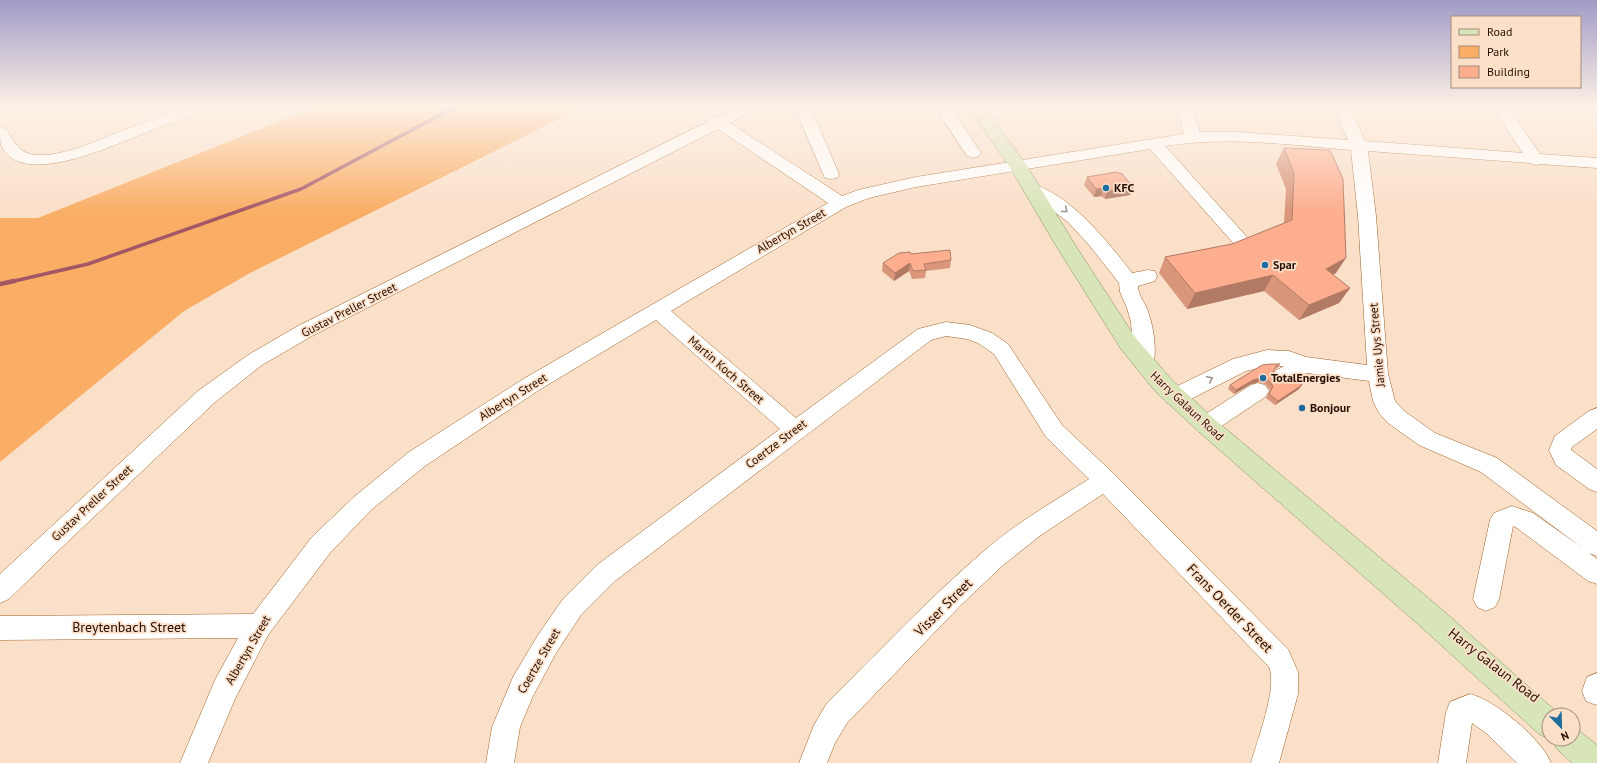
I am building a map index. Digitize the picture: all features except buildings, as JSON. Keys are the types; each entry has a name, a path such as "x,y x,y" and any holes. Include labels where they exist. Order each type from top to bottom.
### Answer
{"main road":[{"name":"Harry Galaun Road","path":"1001,142 1032,188 1072,255 1128,343 1162,385 1206,425 1429,616 1541,717"},
{"name":"Harry Galaun Road","path":"1429,616 1463,638 1548,707"},
{"path":"1581,735 1597,749"},
{"path":"1577,747 1596,763"}],"street":[{"path":"7,142 15,153 21,156 35,158 55,158 89,149 108,142"},
{"name":"Gustav Preller Street","path":"0,591 55,537 206,397 255,360 305,332 682,142"},
{"path":"747,142 840,203"},
{"path":"817,142 831,174"},
{"path":"965,142 973,153"},
{"name":"Albertyn Street","path":"194,763 225,690 259,626 321,545 363,502 417,459 532,384 840,203 892,187 1167,142"},
{"name":"Albertyn Street","path":"1300,142 1536,160 1597,163"},
{"name":"Jamie Uys Street","path":"1357,142 1359,146 1367,216 1378,374 1384,401 1396,417 1427,439 1489,465 1597,545"},
{"path":"1523,142 1536,160"},
{"path":"1154,144 1241,241"},
{"path":"1032,188 1051,199 1070,213 1099,242 1129,282 1129,292 1143,324 1144,364"},
{"path":"1129,282 1136,278 1148,276"},
{"name":"Martin Koch Street","path":"657,310 795,430"},
{"name":"Coertze Street","path":"500,763 506,727 523,687 547,644 572,607 606,573 925,334 946,329 958,330 978,335 1001,349 1054,431 1105,480"},
{"path":"1175,397 1240,365 1255,360 1277,357 1289,359 1304,365 1378,374"},
{"path":"1282,377 1304,365"},
{"path":"1206,425 1258,391"},
{"path":"1597,417 1563,442 1560,450 1564,458 1597,482"},
{"name":"Visser Street","path":"813,763 824,735 837,713 952,597 993,558 1033,528 1105,480"},
{"name":"Frans Oerder Street","path":"1105,480 1279,658 1285,672 1284,694 1265,763"},
{"path":"1486,599 1502,520 1512,516 1525,520 1597,573"},
{"name":"Breytenbach Street","path":"0,628 259,626"},
{"path":"1452,763 1460,712 1465,708 1472,708 1489,717 1537,763"},
{"path":"1568,747 1575,763"}],"green space":[{"path":"229,142 514,142 250,273 184,311 0,462 0,218 38,218"}],"waterway":[{"path":"10,282 88,264 301,189 390,142"},
{"path":"0,284 14,281"}],"place":[{"name":"KFC","path":"1106,188"},
{"name":"Spar","path":"1265,265"},
{"name":"TotalEnergies","path":"1263,378"},
{"name":"Bonjour","path":"1302,408"}]}
